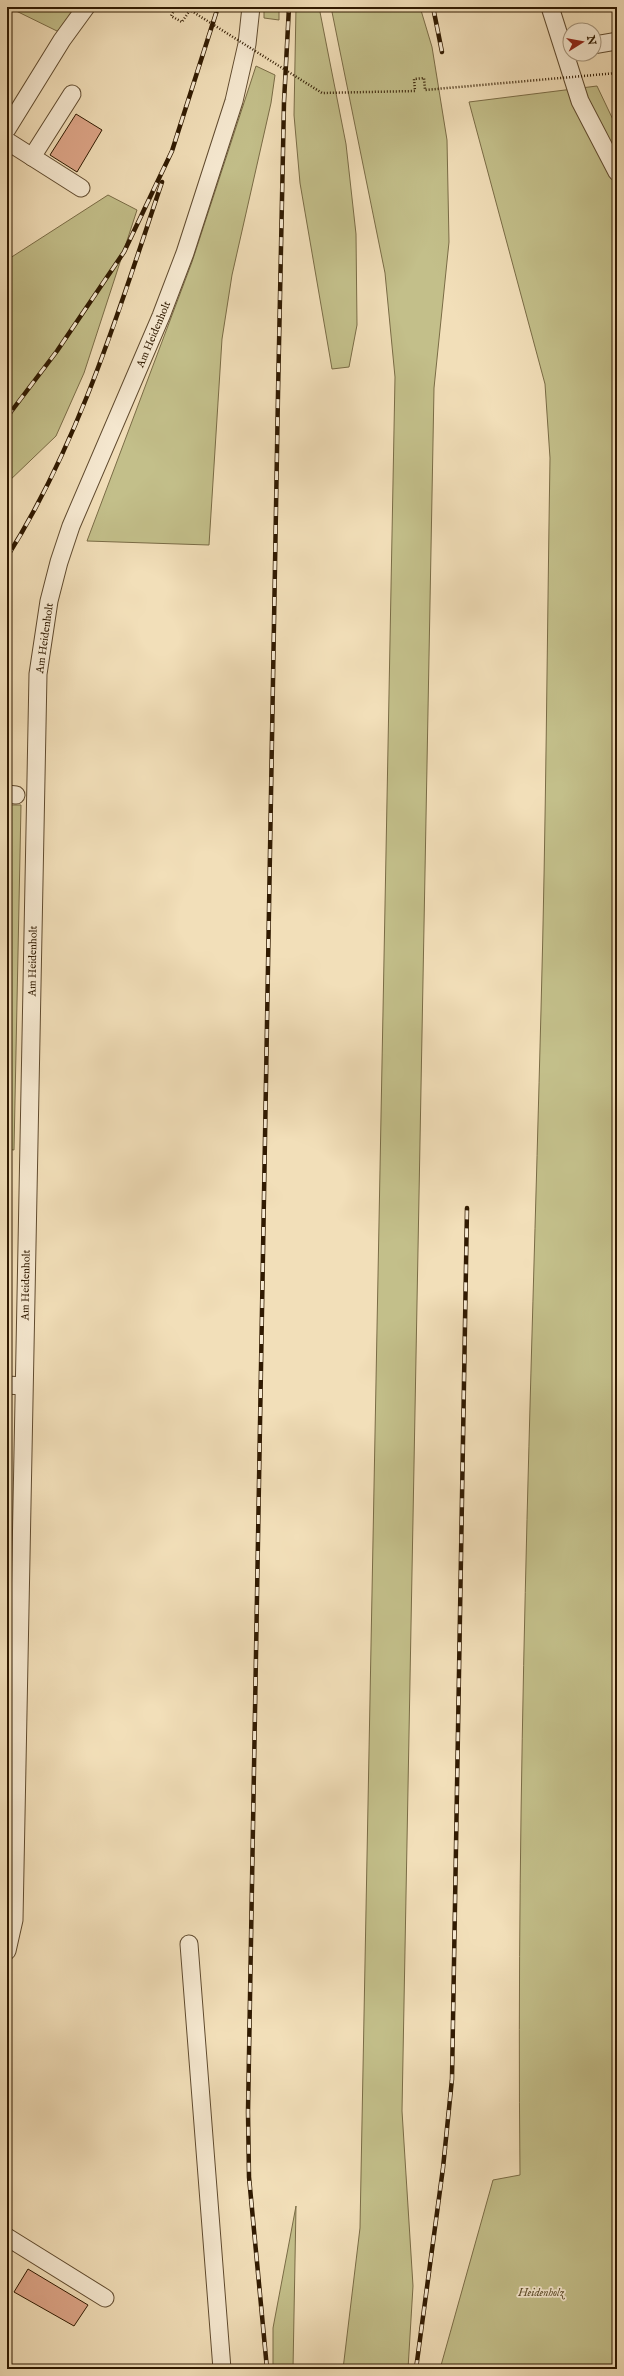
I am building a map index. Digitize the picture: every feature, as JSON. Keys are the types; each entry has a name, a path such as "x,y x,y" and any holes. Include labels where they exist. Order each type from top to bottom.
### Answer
{"street":[{"path":"7,129 62,40 86,7"},
{"name":"Am Heidenholt","path":"7,1951 14,1920 15,1385 38,674 42,638 49,600 71,526 161,316 213,171 234,101 247,44 251,7"},
{"path":"550,7 562,37"},
{"path":"602,44 617,41"},
{"path":"570,62 580,101 617,172"},
{"path":"32,157 72,94"},
{"path":"7,141 81,188"},
{"path":"189,1944 222,2369"},
{"path":"7,2237 105,2298"}],"path":[{"path":"176,7 171,16 182,22 190,10 322,94 415,91 414,79 424,78 425,90 617,73"}],"green space":[{"path":"8,7 76,7 59,32"},
{"path":"264,7 279,7 279,20 264,18"},
{"path":"296,7 319,7 346,144 356,234 357,325 349,367 332,369 300,183 294,115"},
{"path":"331,7 420,7 432,47 447,140 449,242 434,388 402,2111 413,2286 408,2369 343,2369 360,2228 395,377 385,273"},
{"path":"256,66 275,75 271,103 232,275 222,339 209,545 87,541 192,262"},
{"name":"Heidenholz","path":"597,86 617,128 617,2369 440,2369 493,2180 520,2175 519,2029 522,1738 543,941 550,458 545,384 469,102"},
{"path":"108,195 137,210 84,373 56,436 7,483 7,260"},
{"path":"7,805 21,805 14,1150 7,1149"},
{"path":"296,2206 293,2369 273,2369 273,2328"}],"building":[{"path":"76,114 102,130 77,172 50,155"},
{"path":"28,2269 88,2305 74,2326 14,2292"}],"railway":[{"path":"7,417 57,351 124,252 172,151 218,7"},
{"path":"267,2369 249,2177 248,2112 278,394 284,102 289,7"},
{"path":"433,7 442,52"},
{"path":"7,557 33,513 77,421 96,374 162,182"},
{"path":"416,2369 443,2168 452,2079 467,1208"}]}
